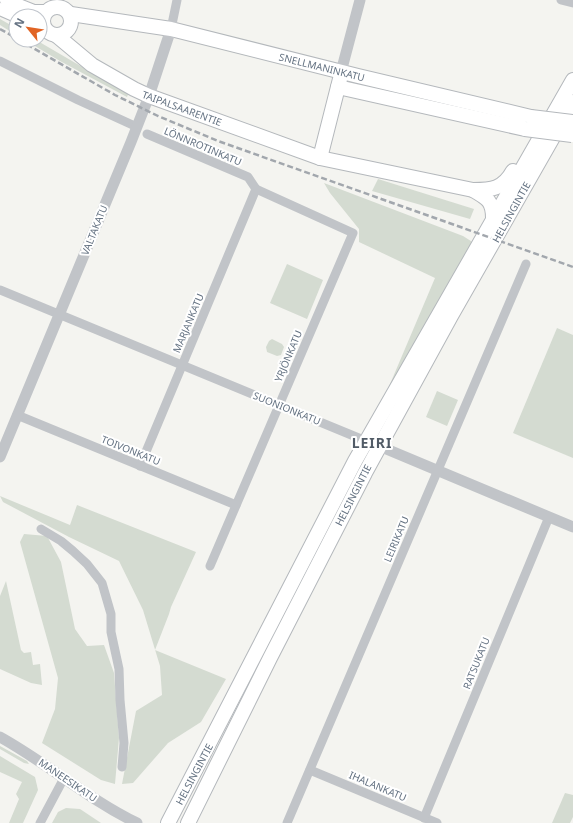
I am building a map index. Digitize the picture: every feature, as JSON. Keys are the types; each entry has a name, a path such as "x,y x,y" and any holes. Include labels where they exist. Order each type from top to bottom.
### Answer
{"main road":[{"path":"6,0 34,11 59,7"},
{"path":"48,31 66,31 72,23 59,7"},
{"path":"48,15 59,7"},
{"name":"SNELLMANINKATU","path":"59,7 170,29 342,72 528,123"},
{"name":"TAIPALSAARENTIE","path":"48,32 92,65 149,96 320,158 473,190"},
{"path":"320,158 342,72"},
{"name":"HELSINGINTIE","path":"188,823 270,658 373,444 494,218 573,80"},
{"name":"SNELLMANINKATU","path":"338,87 528,123 572,121"},
{"name":"HELSINGINTIE","path":"168,823 355,461 373,444 572,121"},
{"path":"473,190 499,187 505,182 521,159 541,137"},
{"path":"473,190 486,198 490,203 494,218"}],"street":[{"name":"VALTAKATU","path":"0,457 149,96 178,0"},
{"path":"342,72 360,0"},
{"path":"561,0 573,3"},
{"path":"0,61 136,127"},
{"name":"LÖNNROTINKATU","path":"148,134 248,177 256,189 353,233"},
{"name":"MARJANKATU","path":"140,466 256,189"},
{"name":"YRJÖNKATU","path":"210,566 353,233"},
{"name":"LEIRIKATU","path":"287,823 526,264"},
{"name":"SUONIONKATU","path":"0,290 573,527"},
{"name":"TOIVONKATU","path":"17,415 235,507"},
{"name":"RATSUKATU","path":"424,818 548,517"},
{"path":"41,529 61,541 73,551 87,564 102,583 111,614 111,632 119,669 124,743 122,767"},
{"name":"MANEESIKATU","path":"0,736 112,811 137,823"},
{"name":"IHALANKATU","path":"310,770 437,823"},
{"path":"40,823 64,778"}],"shaded area":[{"path":"0,19 8,24 8,30 0,25"},
{"path":"48,47 129,92 127,97 38,48"},
{"path":"378,179 474,209 470,219 372,191"},
{"path":"324,183 463,236 474,243 382,403 435,278 359,242 359,229 330,193"},
{"path":"287,264 323,280 307,319 270,303"},
{"path":"557,328 573,335 573,458 513,433"},
{"path":"272,339 282,344 284,347 281,355 277,356 267,352 266,347"},
{"path":"437,391 458,400 447,426 426,417"},
{"path":"0,496 70,525 77,505 196,552 171,607 155,650 143,610 119,561 69,537 3,502"},
{"path":"24,534 47,536 61,562 75,629 87,646 104,645 114,673 119,738 115,784 101,780 42,743 55,709 58,678 20,542"},
{"path":"6,581 21,650 24,653 31,652 33,665 40,664 42,685 31,683 0,669 0,596"},
{"path":"155,650 226,679 201,722 168,743 133,783 122,784 136,711 162,695 160,666"},
{"path":"0,746 27,761 29,764 24,763 0,749"},
{"path":"0,756 35,777 38,790 23,823 9,823 19,799 16,794 22,782 0,772"},
{"path":"565,793 573,795 573,817 570,823 552,823"},
{"path":"66,808 80,809 101,823 52,823 58,812"}],"railway":[{"path":"0,29 8,34"},
{"path":"33,48 115,95 158,116 218,141 573,267"}],"district":[{"name":"LEIRI","path":"372,443"}]}
